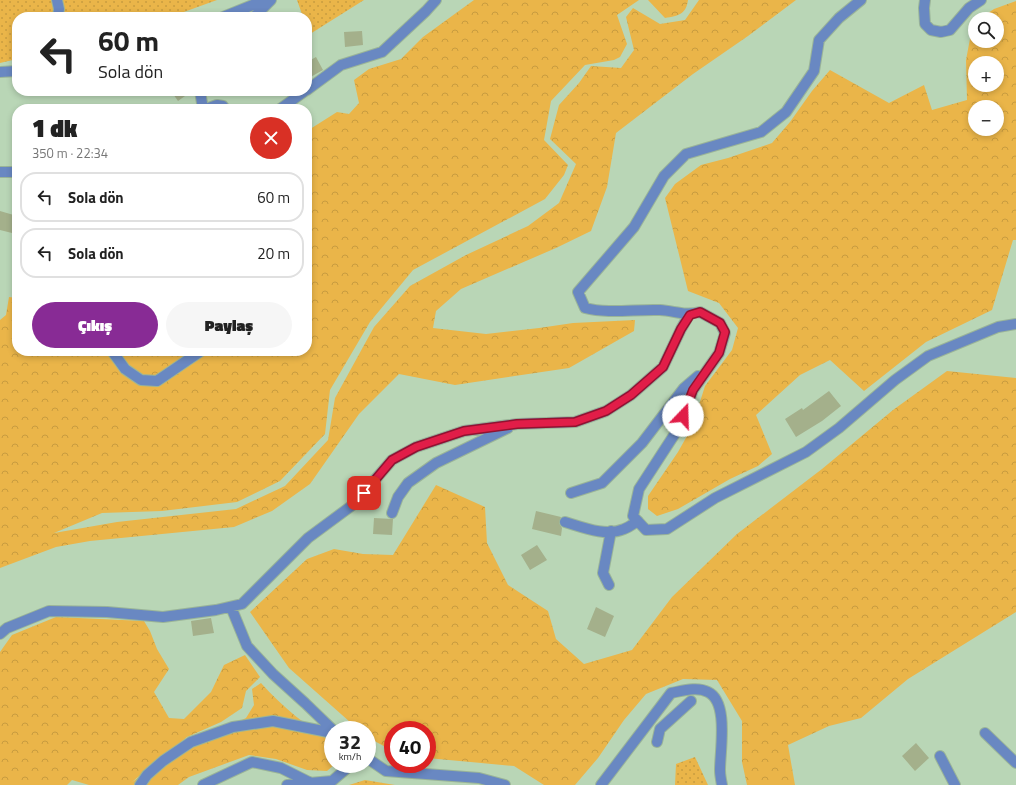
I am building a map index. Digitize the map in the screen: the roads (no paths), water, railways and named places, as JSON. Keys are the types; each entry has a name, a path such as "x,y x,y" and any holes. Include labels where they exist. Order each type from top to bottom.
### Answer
{"street":[{"path":"57,0 59,12"},
{"path":"235,12 265,0"},
{"path":"259,12 271,0"},
{"path":"312,86 341,65 382,52 436,0"},
{"path":"861,0 839,18 819,40 814,71 786,112 762,132 686,154 664,176 634,227 578,292 585,308 596,311 660,310 690,315 700,312 720,323 725,332 719,353 693,390 678,429 639,488 633,516 646,530 667,529 715,498 806,452 839,428 895,380 928,356 998,327 1016,324"},
{"path":"925,0 925,24 931,30 941,32 950,30 969,8 981,0"},
{"path":"287,104 298,96"},
{"path":"0,172 12,172"},
{"path":"4,631 49,611 107,612 163,616 216,610 242,604 308,538 354,504 392,460 416,447 464,431 517,424 575,422 606,411 631,395 663,367 681,329 690,315"},
{"path":"116,356 125,369 141,380 157,381 194,356"},
{"path":"571,493 602,484 642,443 684,388 710,365"},
{"path":"392,512 398,497 408,483 436,463 517,424"},
{"path":"565,522 593,530 611,531 623,530 638,521"},
{"path":"609,585 603,573 611,531"},
{"path":"231,607 247,646 272,674 305,702 324,722"},
{"path":"601,785 671,693 691,689 708,692 717,700 723,727 720,771 722,785"},
{"path":"657,742 660,729 691,701"},
{"path":"140,785 147,775 163,761 191,742 233,727 273,721 324,730"},
{"path":"648,724 660,729"},
{"path":"985,733 1016,763"},
{"path":"940,756 955,785"},
{"path":"203,785 252,762 281,768 311,783"},
{"path":"376,764 386,771 479,778 506,785"},
{"path":"287,785 332,781 341,773"}]}
